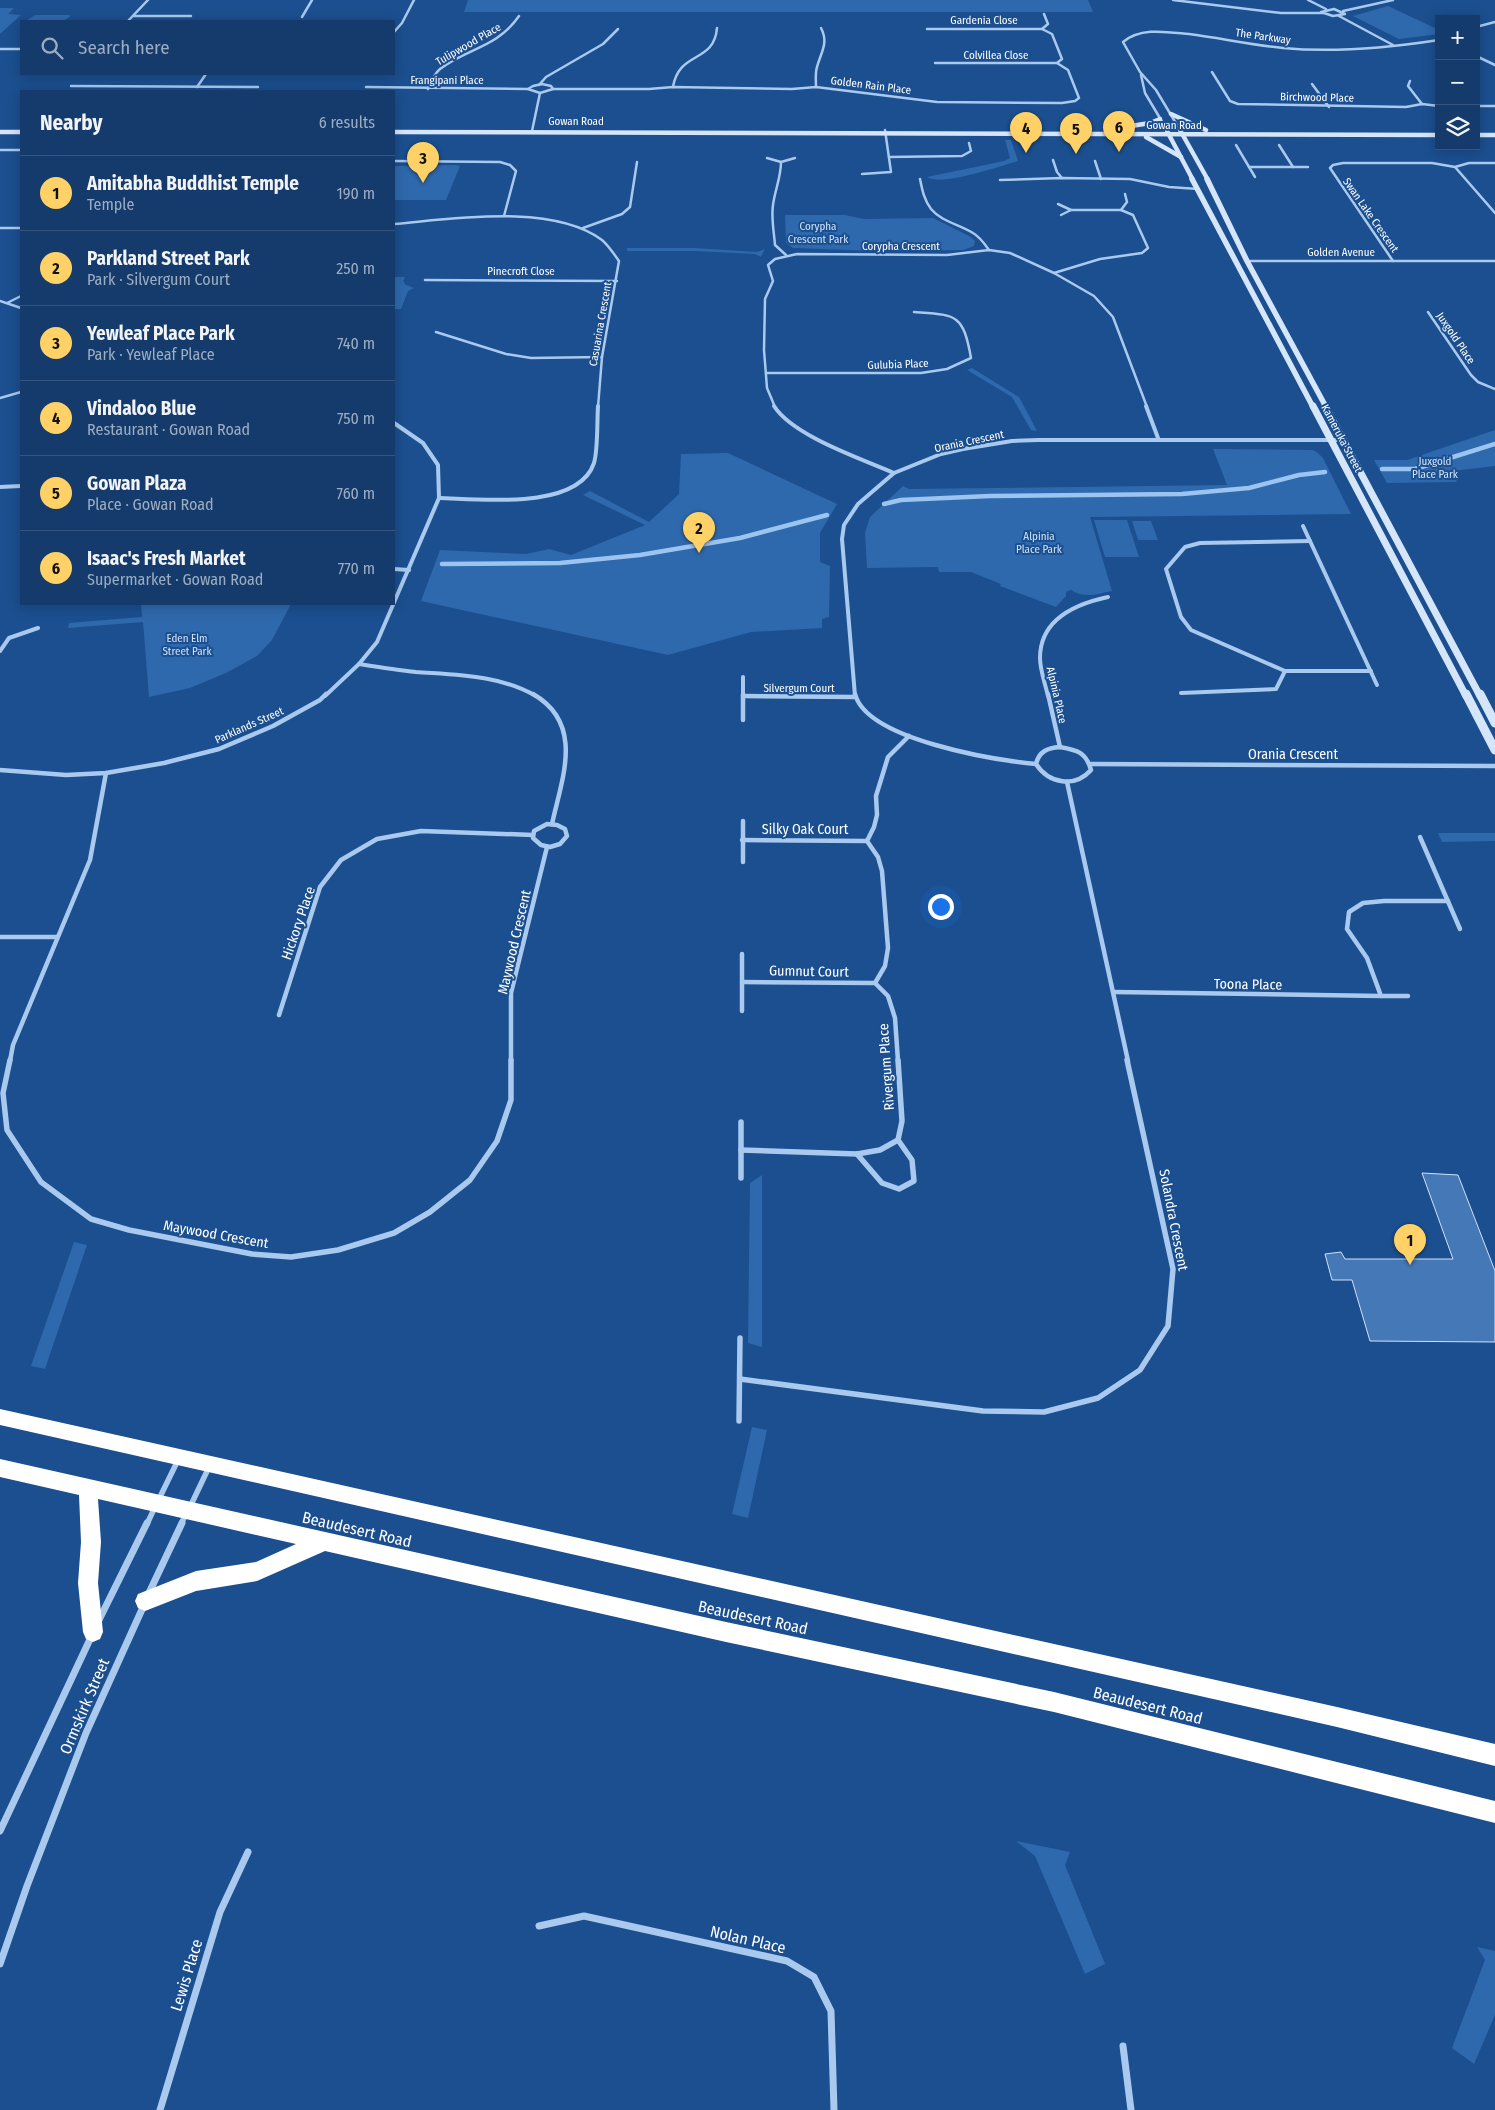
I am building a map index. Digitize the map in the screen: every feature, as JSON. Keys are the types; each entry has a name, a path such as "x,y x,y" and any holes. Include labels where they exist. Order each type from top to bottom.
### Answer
{"highway":[{"name":"Beaudesert Road","path":"0,1417 1327,1715 1495,1755"},
{"name":"Beaudesert Road","path":"0,1468 726,1632 1054,1702 1495,1812"},
{"path":"88,1488 91,1542 88,1583 93,1632"},
{"path":"146,1601 196,1581 257,1571 323,1542"}],"street":[{"path":"129,20 148,0"},
{"path":"302,17 312,0"},
{"path":"395,31 402,23 414,0"},
{"path":"1173,0 1292,14 1323,13 1339,16 1394,45"},
{"path":"1308,0 1327,9 1343,11 1392,0"},
{"path":"1323,13 1322,11 1327,9"},
{"path":"1339,16 1345,14 1343,11"},
{"path":"1044,14 1048,24 1042,29 1052,34 1062,59 1057,64"},
{"path":"133,16 191,16"},
{"name":"Tulipwood Place","path":"428,89 439,70 499,38 514,25 519,16"},
{"path":"1480,26 1495,22"},
{"path":"673,87 676,73 680,68 713,46 717,38 717,28"},
{"path":"816,87 816,70 827,40 821,28"},
{"path":"539,85 546,77 603,44 618,29"},
{"name":"Gardenia Close","path":"926,29 1042,29"},
{"name":"The Parkway","path":"1182,133 1156,90 1140,72 1123,42 1128,36 1139,33 1168,32 1296,49 1344,50 1435,40"},
{"path":"0,49 20,50"},
{"path":"1480,58 1495,65"},
{"name":"Colvillea Close","path":"935,63 1057,64"},
{"name":"Golden Rain Place","path":"553,89 649,89 673,87 792,89 816,87 937,102 1062,103 1075,101 1079,98 1068,70 1057,64"},
{"name":"The Parkway","path":"1140,72 1146,93 1168,133"},
{"name":"Birchwood Place","path":"1212,72 1230,101 1238,104 1329,107 1422,104 1435,106"},
{"path":"197,87 205,75"},
{"path":"1410,81 1408,86 1422,104"},
{"path":"1312,84 1329,107"},
{"path":"528,89 539,85 548,85 553,89"},
{"path":"71,86 258,87"},
{"name":"Frangipani Place","path":"366,87 528,89"},
{"path":"528,89 540,93 553,89"},
{"path":"532,131 540,93"},
{"path":"1480,106 1495,106"},
{"path":"1171,114 1206,130"},
{"path":"1103,130 1150,123 1160,119"},
{"name":"Gowan Road","path":"886,133 1103,130 1244,136 1435,135"},
{"name":"Gowan Road","path":"1182,133 1206,130 1435,131"},
{"name":"Gowan Road","path":"395,132 532,131 1137,135 1168,133"},
{"path":"1480,131 1495,131"},
{"path":"0,132 20,132"},
{"path":"862,174 891,172 886,133"},
{"name":"Kameruka Street","path":"1168,133 1495,750"},
{"name":"Kameruka Street","path":"1182,133 1192,145 1223,215 1247,261 1495,723"},
{"path":"1137,135 1154,140 1182,158"},
{"path":"1480,135 1495,135"},
{"path":"1209,141 1244,136"},
{"path":"889,157 962,156 971,151 969,143"},
{"path":"1236,145 1255,177"},
{"path":"1278,146 1293,167"},
{"path":"0,150 20,150"},
{"path":"767,158 781,162 795,158"},
{"path":"395,161 484,160 510,165 516,171 516,179 504,216"},
{"path":"1053,160 1057,172 1062,178"},
{"path":"1095,161 1101,179"},
{"path":"583,228 622,214 630,207 637,162"},
{"path":"781,162 781,181 774,202 774,236 775,244 786,255 775,259 768,265 774,281 767,291 765,299 766,373 771,402 785,419 810,436 894,473"},
{"name":"Swan Lake Crescent","path":"1393,261 1330,168 1333,165 1343,163 1432,163 1455,167 1469,163 1495,163"},
{"path":"1249,168 1308,167"},
{"path":"1455,167 1495,213"},
{"path":"1000,180 1062,178 1130,179 1169,187 1213,189"},
{"path":"920,179 926,204 931,210 942,218 980,236 989,250"},
{"path":"1121,210 1127,202 1125,194"},
{"path":"1054,274 1100,259 1142,253 1148,248 1133,215 1121,210 1070,210 1058,204"},
{"path":"1061,215 1070,210"},
{"name":"Casuarina Crescent","path":"395,224 504,216 557,221 583,228 602,239 614,250 619,261 602,357 594,463 586,477 574,487 555,494 531,498 439,498"},
{"path":"0,228 20,228"},
{"name":"Corypha Crescent","path":"786,255 947,255 989,250 1010,253 1054,274 1094,296 1114,317 1158,438"},
{"name":"Golden Avenue","path":"1247,261 1495,261"},
{"name":"Pinecroft Close","path":"425,280 616,281"},
{"path":"7,303 20,296"},
{"path":"0,301 20,308"},
{"name":"Gulubia Place","path":"766,373 913,374 961,365 970,358 963,324 957,319 948,315 914,312"},
{"name":"Juxgold Place","path":"1428,312 1471,375 1478,382 1495,389"},
{"path":"436,332 506,354 531,358 602,357"},
{"path":"0,398 20,392"},
{"name":"Parklands Street","path":"395,424 423,442 438,465 439,498 395,602"},
{"name":"Orania Crescent","path":"855,697 842,538 844,525 858,504 894,473 941,454 1012,441 1158,438 1343,440"},
{"path":"0,487 20,486"},
{"path":"1303,526 1377,685"},
{"path":"1310,541 1200,542 1185,547 1166,569 1181,617 1191,630 1285,671 1371,671"},
{"path":"395,569 409,570"},
{"name":"Alpinia Place","path":"1060,747 1040,657 1043,636 1057,618 1070,609 1086,601 1108,597"},
{"name":"Parklands Street","path":"0,770 66,775 106,773 164,763 219,749 273,726 320,700 360,664 377,642 393,605"},
{"path":"0,651 9,638 38,628"},
{"path":"360,664 394,670 477,677 505,682 528,691 551,706 563,724 566,750 552,824"},
{"path":"1181,693 1276,689 1285,671"},
{"name":"Silvergum Court","path":"743,677 743,720"},
{"name":"Silvergum Court","path":"743,696 855,697"},
{"path":"855,697 870,716 909,736 961,752 1002,761 1036,764 1043,774 1050,778 1067,782 1076,781 1091,770 1091,764 1084,754 1076,750 1060,747 1044,750 1039,754 1036,764"},
{"path":"876,983 885,966 888,948 882,872 878,857 867,841 874,827 877,815 876,796 888,757 909,736"},
{"name":"Orania Crescent","path":"1091,764 1495,766"},
{"name":"Maywood Crescent","path":"106,773 90,860 13,1045 3,1093 7,1130 41,1182 91,1219 129,1230 252,1254 291,1257 338,1250 394,1233 430,1212 470,1180 497,1141 511,1100 512,993 547,847"},
{"name":"Solandra Crescent","path":"740,1379 983,1411 1044,1412 1098,1398 1140,1370 1168,1326 1173,1269 1067,782"},
{"name":"Silky Oak Court","path":"742,862 743,821"},
{"path":"552,824 562,826 567,832 567,836 562,842 547,847 535,842 533,835 537,828 552,824"},
{"name":"Hickory Place","path":"279,1015 320,887 341,860 377,840 421,831 533,835"},
{"path":"1420,837 1460,930"},
{"name":"Silky Oak Court","path":"742,840 867,841"},
{"path":"1381,996 1367,958 1347,929 1349,912 1363,903 1448,901"},
{"path":"0,937 57,937"},
{"path":"742,954 742,1011"},
{"name":"Gumnut Court","path":"742,982 876,983"},
{"name":"Rivergum Place","path":"876,983 888,996 894,1018 902,1121 898,1140"},
{"name":"Toona Place","path":"1114,992 1408,996"},
{"path":"741,1122 741,1178"},
{"path":"0,1132 7,1130"},
{"path":"741,1150 857,1154 880,1150 898,1140 912,1160 914,1181 898,1189 882,1183 857,1154"},
{"path":"739,1421 740,1338"},
{"name":"Ormskirk Street","path":"0,1831 93,1632 179,1457"},
{"name":"Ormskirk Street","path":"0,1964 27,1886 86,1733 210,1464"},
{"name":"Lewis Place","path":"160,2110 220,1912 248,1852"},
{"name":"Nolan Place","path":"539,1926 584,1916 787,1961 814,1977 831,2012 834,2110"},
{"path":"1123,2046 1132,2110"}],"green space":[{"path":"468,0 1088,0 1093,12 464,12"},
{"path":"1388,6 1435,28 1435,34 1399,39 1353,16"},
{"path":"0,8 14,8 8,14 21,15 0,34"},
{"path":"35,15 71,16 65,20 28,20"},
{"path":"1005,140 1011,140 1018,161 957,178 934,179 927,177 1004,161 1010,158"},
{"path":"395,166 460,166 446,200 395,200"},
{"name":"Corypha Crescent Park","path":"785,215 845,215 864,219 933,218 969,236 975,241 974,246 963,250 876,251 793,248 786,243"},
{"path":"627,248 694,248 757,252 765,249 761,257 755,254 695,251 627,251"},
{"path":"395,277 405,277 403,281 406,285 414,288 408,291 401,309 395,309"},
{"path":"972,368 1019,397 1037,431 1031,430 1012,397 967,370"},
{"name":"Juxgold Place Park","path":"1495,430 1495,466 1452,471 1457,482 1387,483 1374,460 1407,460"},
{"name":"Alpinia Place Park","path":"1213,449 1313,450 1323,458 1351,514 1090,517 1112,591 1086,595 1071,590 1066,592 1066,596 1056,607 1000,586 1001,584 971,572 939,572 938,567 867,568 865,533 870,517 903,486 909,489 1227,485"},
{"path":"728,453 837,504 820,533 820,562 830,566 829,617 822,619 822,628 751,632 668,655 421,601 440,550 526,554 549,549 571,555 645,525 583,495 590,491 649,522 679,494 681,454"},
{"path":"1094,520 1127,520 1139,557 1105,557"},
{"path":"1132,521 1151,521 1158,540 1138,540"},
{"name":"Eden Elm Street Park","path":"141,605 290,605 272,640 257,656 226,673 190,688 149,697 143,622 68,628 69,623 142,617"},
{"path":"1438,833 1495,833 1495,841 1442,842"},
{"path":"762,1175 762,1347 748,1343 750,1183"},
{"path":"74,1242 87,1245 45,1369 31,1366"},
{"path":"752,1427 767,1430 748,1518 732,1514"},
{"path":"1016,1841 1070,1852 1065,1865 1105,1964 1085,1974 1035,1856"},
{"path":"1477,1947 1495,1951 1495,2015 1474,2064 1452,2048 1485,1960"}],"building":[{"path":"1422,1173 1458,1175 1495,1271 1495,1342 1370,1341 1352,1280 1332,1280 1325,1254 1341,1252 1345,1259 1453,1259"}],"waterway":[{"path":"1382,469 1415,469 1495,444"},
{"path":"884,504 901,500 990,496 1182,494 1249,488 1299,475 1325,472"},
{"path":"442,564 560,563 640,555 740,538 827,515"}],"place":[{"name":"Isaac's Fresh Market","path":"1119,152"},
{"name":"Vindaloo Blue","path":"1026,153"},
{"name":"Gowan Plaza","path":"1076,154"},
{"name":"Yewleaf Place Park","path":"423,183"},
{"name":"Parkland Street Park","path":"699,553"},
{"name":"Amitabha Buddhist Temple","path":"1410,1265"}]}
